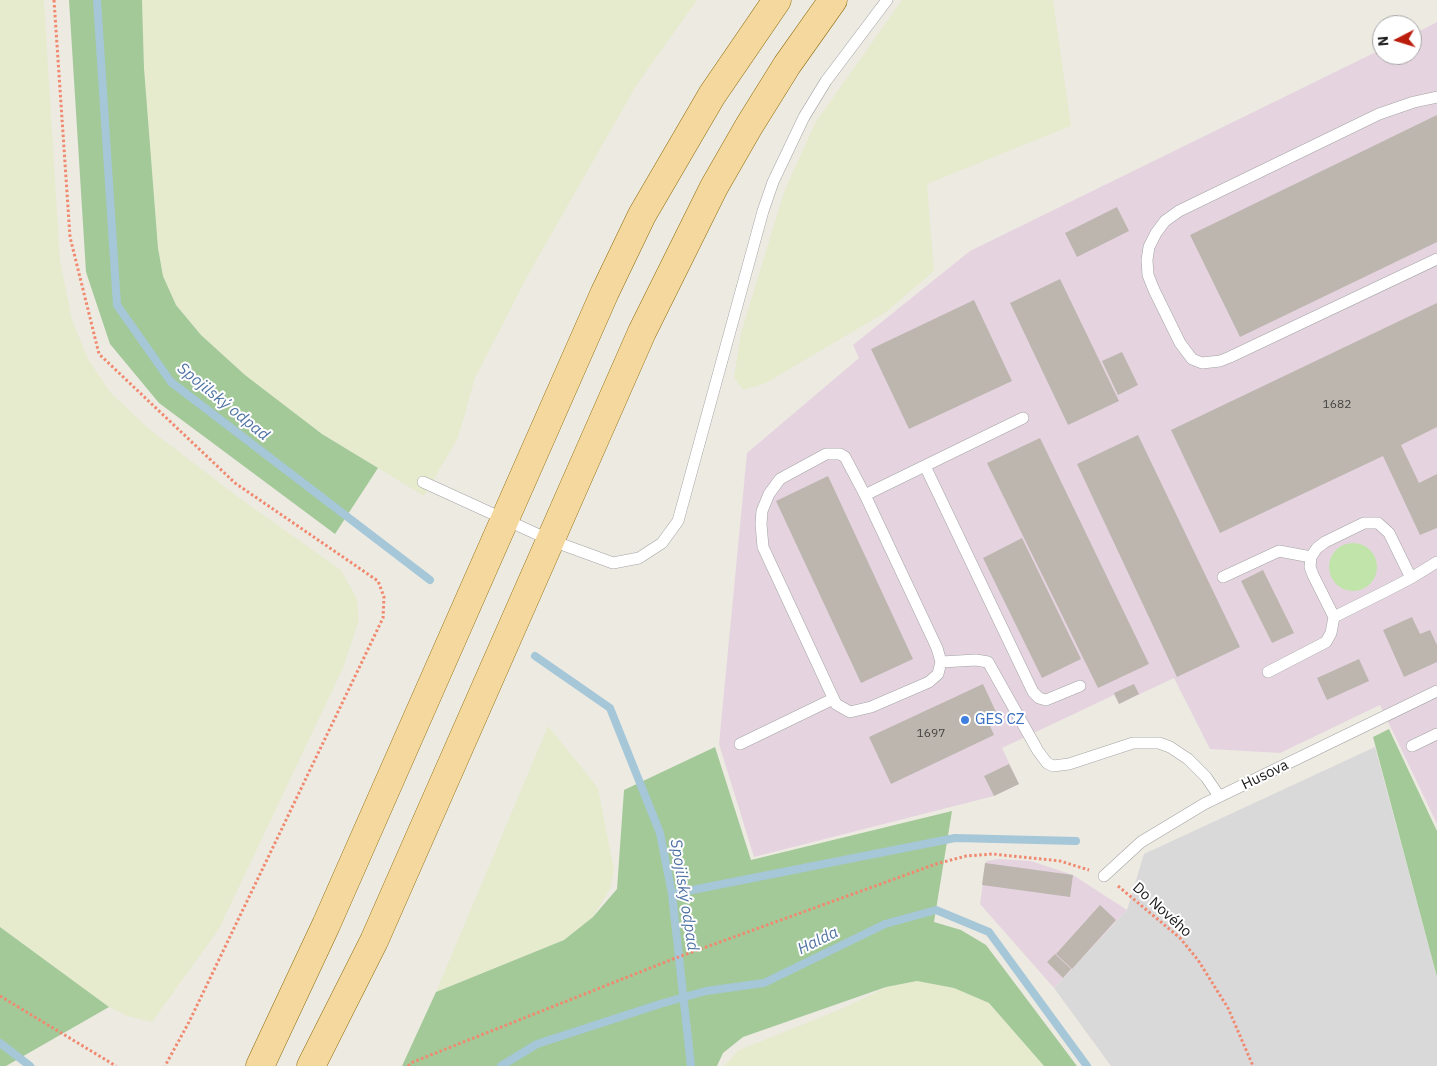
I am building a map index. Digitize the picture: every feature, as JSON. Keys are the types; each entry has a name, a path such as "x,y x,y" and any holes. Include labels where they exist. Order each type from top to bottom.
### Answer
{"main road":[{"path":"262,1064 326,926 503,519 605,292 642,215 712,95 777,0"},
{"path":"311,1066 374,942 642,332 714,187 778,80 833,0"}],"lane":[{"path":"424,482 550,540 613,563 626,562 652,552 671,533 678,521 763,211 773,182 804,117 826,81 888,0"},
{"path":"1437,97 1397,107 1379,114 1196,202 1165,221 1149,247 1147,260 1148,275 1180,343 1192,359 1202,363 1220,361 1230,357 1437,259"},
{"path":"865,495 1022,418"},
{"path":"832,453 840,454 849,463 937,648 941,662 938,674 930,682 864,710 846,711 833,699 768,559 761,534 762,512 769,494 780,479 817,457 832,453"},
{"path":"925,466 1033,692 1039,698 1046,700 1080,686"},
{"path":"1268,672 1326,642 1331,633 1334,617 1310,567 1311,557 1317,548 1333,538 1364,524 1378,523 1389,533 1411,578"},
{"path":"1223,577 1279,551 1311,557"},
{"path":"1334,617 1411,578 1437,562"},
{"path":"941,662 976,660 988,662 1038,751 1047,763 1053,766 1069,764 1133,743 1159,744 1170,747 1188,759 1206,777 1219,796"},
{"name":"Husova","path":"1104,876 1141,842 1219,796 1437,691"},
{"path":"740,744 833,699"},
{"path":"1412,746 1437,734"}],"path":[{"path":"54,0 70,238 99,354 236,483 378,581 384,597 383,618 194,1012 165,1066"},
{"name":"Do Nového","path":"408,1066 413,1062 696,950 936,864 966,856 993,854 1060,861 1104,876 1121,887 1180,938 1198,960 1228,1008 1254,1066"},
{"path":"0,996 116,1066"}],"shaded area":[{"path":"1437,22 1437,824 1380,705 1280,753 1210,749 1174,678 1119,704 1114,695 1002,748 1019,784 994,796 754,857 719,744 747,453 859,358 853,345 970,251 1372,54 1372,65 1422,65 1422,30"},
{"path":"1375,747 1437,977 1437,1066 1111,1066 1054,988 1127,910 1144,854"},
{"path":"999,859 1031,861 1073,875 1127,910 1054,988 980,904 986,861"}],"green space":[{"path":"0,0 44,0 60,260 72,320 88,359 110,392 149,429 238,497 341,570 357,599 359,620 343,668 219,929 152,1022 127,1016 109,1007 0,927"},
{"path":"69,0 142,0 144,68 158,248 163,276 176,305 201,335 245,375 322,434 378,468 335,534 159,403 110,344 86,272"},
{"path":"142,0 697,0 636,86 528,275 475,378 458,438 424,496 322,434 245,375 201,335 176,305 163,276 158,248 144,68"},
{"path":"902,0 1053,0 1071,126 927,184 934,271 886,312 766,383 743,390 734,377 741,333 784,192 815,123"},
{"path":"1348,543 1358,543 1367,547 1373,553 1376,558 1376,576 1367,587 1358,591 1348,591 1339,587 1333,581 1329,572 1329,562 1333,553 1339,547"},
{"path":"548,726 598,788 614,870 610,889 593,917 564,940 436,992"},
{"path":"1389,729 1437,831 1437,977 1373,737"},
{"path":"715,747 751,860 952,811 934,922 961,930 986,945 1077,1066 1044,1066 989,1003 954,988 917,981 886,987 743,1037 723,1053 717,1066 402,1066 436,992 564,940 593,917 617,889 624,790"},
{"path":"0,927 109,1007 6,1066 0,1066"},
{"path":"917,981 954,988 989,1003 1044,1066 724,1066 739,1050 846,1007 886,987"}],"building":[{"path":"1437,115 1437,242 1240,337 1190,235"},
{"path":"1117,207 1129,231 1077,257 1065,233"},
{"path":"1060,279 1119,401 1068,425 1010,303"},
{"path":"974,300 1012,381 909,429 871,349"},
{"path":"1437,303 1437,427 1401,445 1419,483 1437,474 1437,528 1420,535 1383,456 1220,533 1171,430"},
{"path":"1122,352 1138,385 1118,395 1102,361"},
{"path":"1138,435 1240,647 1177,677 1077,464"},
{"path":"1040,438 1149,664 1098,688 987,463"},
{"path":"828,476 913,659 861,683 776,501"},
{"path":"1022,538 1081,659 1042,678 983,558"},
{"path":"1263,570 1294,633 1272,643 1241,581"},
{"path":"1412,617 1420,634 1430,630 1437,645 1437,662 1404,677 1383,630"},
{"path":"1359,659 1369,681 1327,700 1317,678"},
{"path":"983,684 996,712 986,717 994,735 891,784 869,737"},
{"path":"1134,684 1139,694 1119,704 1114,693"},
{"path":"1009,764 1019,784 994,796 984,776"},
{"path":"985,863 1073,875 1070,897 982,885"},
{"path":"1100,905 1116,920 1072,969 1056,954"},
{"path":"1055,954 1071,969 1063,978 1047,962"}],"waterway":[{"name":"Spojilský odpad","path":"97,0 117,305 171,382 430,580"},
{"name":"Spojilský odpad","path":"535,656 610,708 660,833 672,894 691,1066"},
{"path":"672,894 955,838 1076,841"},
{"name":"Halda","path":"501,1066 537,1044 660,1004 706,991 764,983 885,924 936,910 989,932 1087,1066"},
{"name":"Halda","path":"0,1043 30,1066"}],"place":[{"name":"GES CZ","path":"965,720"}]}
